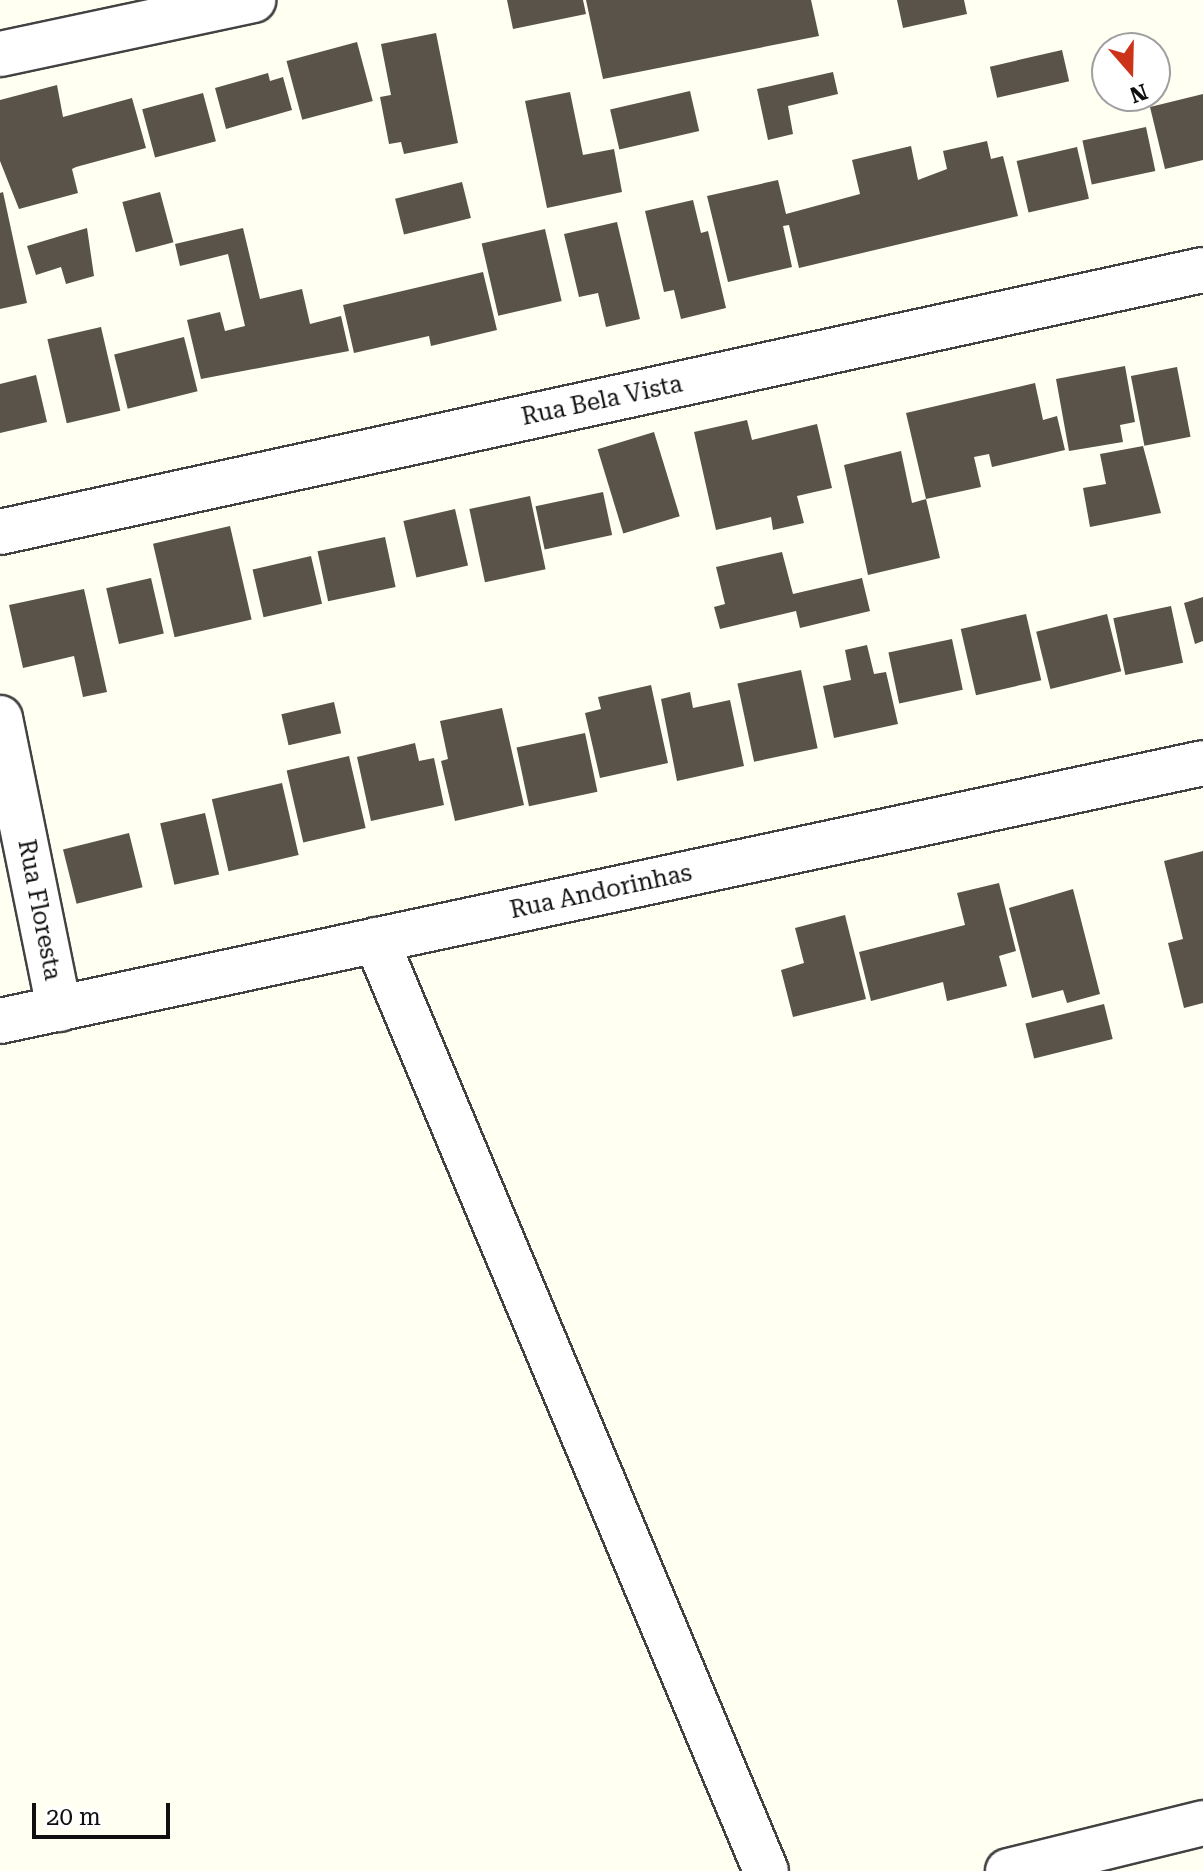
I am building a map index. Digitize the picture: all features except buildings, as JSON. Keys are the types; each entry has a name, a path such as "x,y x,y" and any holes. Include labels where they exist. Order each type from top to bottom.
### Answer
{"street":[{"path":"0,54 253,0"},
{"name":"Rua Bela Vista","path":"0,532 1203,270"},
{"name":"Rua Floresta","path":"0,718 59,1009"},
{"name":"Rua Andorinhas","path":"0,1021 1203,763"},
{"path":"376,940 766,1871"},
{"path":"1008,1871 1203,1823"}]}
